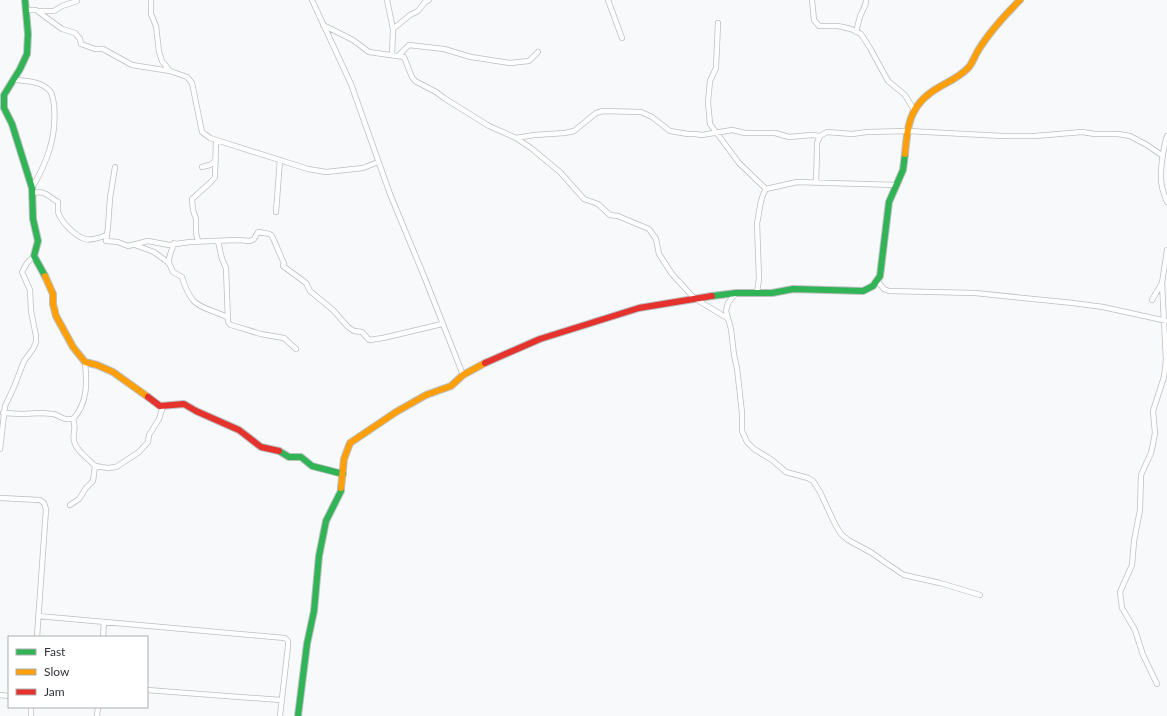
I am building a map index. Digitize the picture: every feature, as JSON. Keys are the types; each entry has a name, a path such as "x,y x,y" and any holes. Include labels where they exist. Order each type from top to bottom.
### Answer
{"street":[{"path":"0,448 2,417 6,400 14,387 24,361 33,349 36,342 31,312 30,290 22,272 27,262 34,256 38,241 32,211 32,191 12,124 4,108 4,95 15,80 24,62 26,54 28,34 25,0"},
{"path":"151,0 151,14 156,26 162,62 170,72"},
{"path":"312,0 351,84 392,200 463,375"},
{"path":"387,0 393,29 392,55"},
{"path":"393,29 410,15 418,11 425,2 429,0"},
{"path":"608,0 622,38"},
{"path":"812,0 814,20 819,26 838,26 860,34 870,48 888,81 905,95 914,110"},
{"path":"856,32 861,13 865,8 866,0"},
{"path":"298,716 314,611 319,556 326,521 341,491 344,459 350,443 390,415 426,395 451,386 463,375 502,355 561,332 639,308 694,298 736,293 772,293 793,289 863,291 871,289 878,282 890,202 904,166 908,131 914,110 924,96 938,86 960,75 968,68 979,48 1020,0"},
{"path":"27,10 33,9 39,11 54,11 62,6 77,1"},
{"path":"39,11 62,29 75,33 80,39 81,44 88,48 103,49 132,65 170,72 187,77 194,88 202,132 210,138 308,169 326,172 363,168 378,162"},
{"path":"718,23 716,68 710,81 708,102 710,124 739,162 766,189"},
{"path":"323,25 353,40 369,52 404,57 415,81 436,92 489,126 516,138 539,154 560,172 584,199 601,206 610,215 618,216 649,229 656,239 659,254 672,274 694,298 727,318"},
{"path":"400,56 409,45 444,49 471,57 510,63 529,61 538,52"},
{"path":"15,80 35,82 51,92 53,97 55,120 53,136 44,168 32,191"},
{"path":"516,138 574,131 596,113 603,111 641,112 673,132 702,135 732,130 775,133 789,137 812,135 820,136 827,132 852,134 908,131 1003,136 1035,136 1082,132 1095,134 1118,134 1130,136 1163,156"},
{"path":"816,183 817,151 820,136"},
{"path":"1167,136 1161,178 1167,202"},
{"path":"198,241 192,198 211,182 215,176 216,140"},
{"path":"202,167 210,165 216,160"},
{"path":"276,212 280,160"},
{"path":"115,167 110,198 106,241 118,242 128,246 148,241 174,244 198,241 250,241 254,240 258,232 270,234 273,237 277,250 284,263 283,266 306,283 310,291 333,310 348,327 354,331 362,332 369,340 384,338 442,324"},
{"path":"766,189 797,182 896,185"},
{"path":"757,292 759,279 757,223 760,217 761,199 766,189"},
{"path":"32,191 41,191 46,193 50,198 58,202 58,212 62,220 76,234 84,238 93,239 107,235"},
{"path":"218,241 222,259 226,268 228,322 231,325 261,334 284,338 296,349"},
{"path":"168,263 174,244"},
{"path":"135,245 154,252 168,263 173,272 182,277 185,287 194,302 207,310 227,317"},
{"path":"1157,684 1143,655 1135,630 1122,608 1120,592 1132,565 1135,535 1140,510 1141,475 1151,452 1155,433 1153,411 1164,377 1166,360 1162,283 1167,250"},
{"path":"34,256 53,294 56,316 73,347 85,362 114,372 140,390 155,403 163,406 184,404 239,430 261,447 276,450 289,457 301,457 312,466 343,474"},
{"path":"878,282 884,289 889,291 975,293 1073,303 1103,307 1165,321"},
{"path":"1152,300 1162,283"},
{"path":"736,293 726,308 737,368 742,413 742,431 746,442 786,472 808,478 820,492 841,534 848,540 872,553 904,575 946,584 980,595"},
{"path":"2,417 41,412 54,414 65,419 73,418 81,408 86,396 85,362"},
{"path":"73,418 75,425 73,440 75,445 95,466 108,468 116,467 139,452 148,442 149,435 159,419 163,406"},
{"path":"70,505 79,499 93,480 95,466"},
{"path":"0,498 40,500 44,503 46,509 37,636"},
{"path":"38,616 285,638 288,641 288,646 280,716"},
{"path":"103,636 104,622"},
{"path":"148,690 281,700"}],"traffic: fast":[{"path":"25,0 28,34 27,54 20,69 4,95 4,108 12,124 32,188 33,219 38,241 34,256 45,276"},
{"path":"712,296 736,293 772,293 793,289 863,291 873,286 880,276 889,202 903,170 905,154"},
{"path":"279,451 289,457 301,457 312,466 343,474"},
{"path":"298,716 307,644 314,611 319,556 326,521 341,491 341,488"}],"traffic: slow":[{"path":"905,154 912,114 917,107 931,92 959,76 969,67 988,36 1020,0"},
{"path":"45,276 53,294 53,304 56,316 73,347 85,362 97,365 113,372 148,397"},
{"path":"341,488 344,459 350,443 396,412 426,395 451,386 463,375 485,363"}],"traffic: jam":[{"path":"485,363 540,339 639,308 712,296"},
{"path":"148,397 160,406 184,404 239,430 261,447 279,451"}]}
